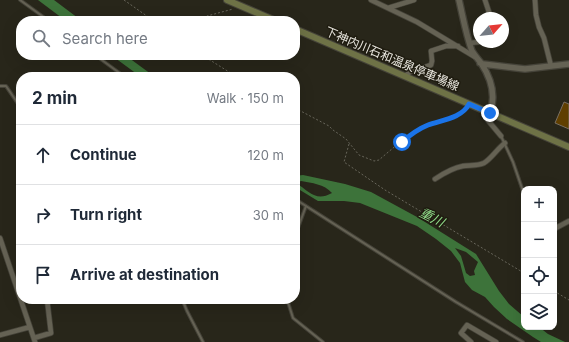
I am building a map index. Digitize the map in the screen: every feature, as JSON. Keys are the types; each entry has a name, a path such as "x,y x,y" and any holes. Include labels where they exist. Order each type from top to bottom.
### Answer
{"main road":[{"path":"227,0 264,16"},
{"name":"下神内川石和温泉停車場線","path":"300,31 569,147"}],"street":[{"path":"371,0 417,22 475,57 480,63 493,92 493,106 486,118 501,136"},
{"path":"388,8 414,0"},
{"path":"459,0 475,57"},
{"path":"485,0 489,12"},
{"path":"535,0 536,15 551,66"},
{"path":"405,76 410,72 431,65 431,52 446,46 458,46"},
{"path":"480,63 525,69 569,64"},
{"path":"435,179 446,171 461,166 483,163 490,159 497,149 504,143"},
{"path":"557,227 569,221"},
{"path":"0,238 16,285"},
{"path":"22,304 34,340 51,333 48,304"},
{"path":"471,342 461,333 467,324 496,342"},
{"path":"0,334 30,327"}],"lane":[{"path":"20,0 42,16"},
{"path":"102,60 118,72"},
{"path":"0,86 6,86 16,101"},
{"path":"501,136 513,162 521,186"},
{"path":"300,202 456,302 523,342"},
{"path":"300,222 306,206"},
{"path":"184,304 203,342"},
{"path":"289,304 293,318 323,342"}],"path":[{"path":"124,0 147,16"},
{"path":"207,16 240,6"},
{"path":"210,60 230,72"},
{"path":"300,111 329,126 346,139 359,155 374,161 379,160 412,133 461,112 467,108 469,104"},
{"path":"349,144 344,162 385,190 521,271"},
{"path":"557,293 569,300"}],"shaded area":[{"path":"38,0 54,0 75,16 59,16"},
{"path":"118,60 132,60 148,72 134,72"},
{"path":"300,175 345,184 371,192 417,217 476,254 499,291 509,304 521,314 521,329 507,319 485,297 472,290 465,282 460,263 451,251 436,239 417,226 360,203 344,201 318,201 300,190 300,186 313,195 317,196 326,196 332,193 322,186 314,183 300,181","holes":["455,248 466,252 478,262 474,271 475,275 470,276 466,273 461,256"]},
{"path":"523,330 543,330 565,342 541,342"}],"building":[{"path":"564,102 569,104 569,129 555,123"}],"route":[{"path":"402,142 412,133 461,112 467,108 469,104 490,113"}],"water label":[{"name":"重川","path":"432,217"}]}
